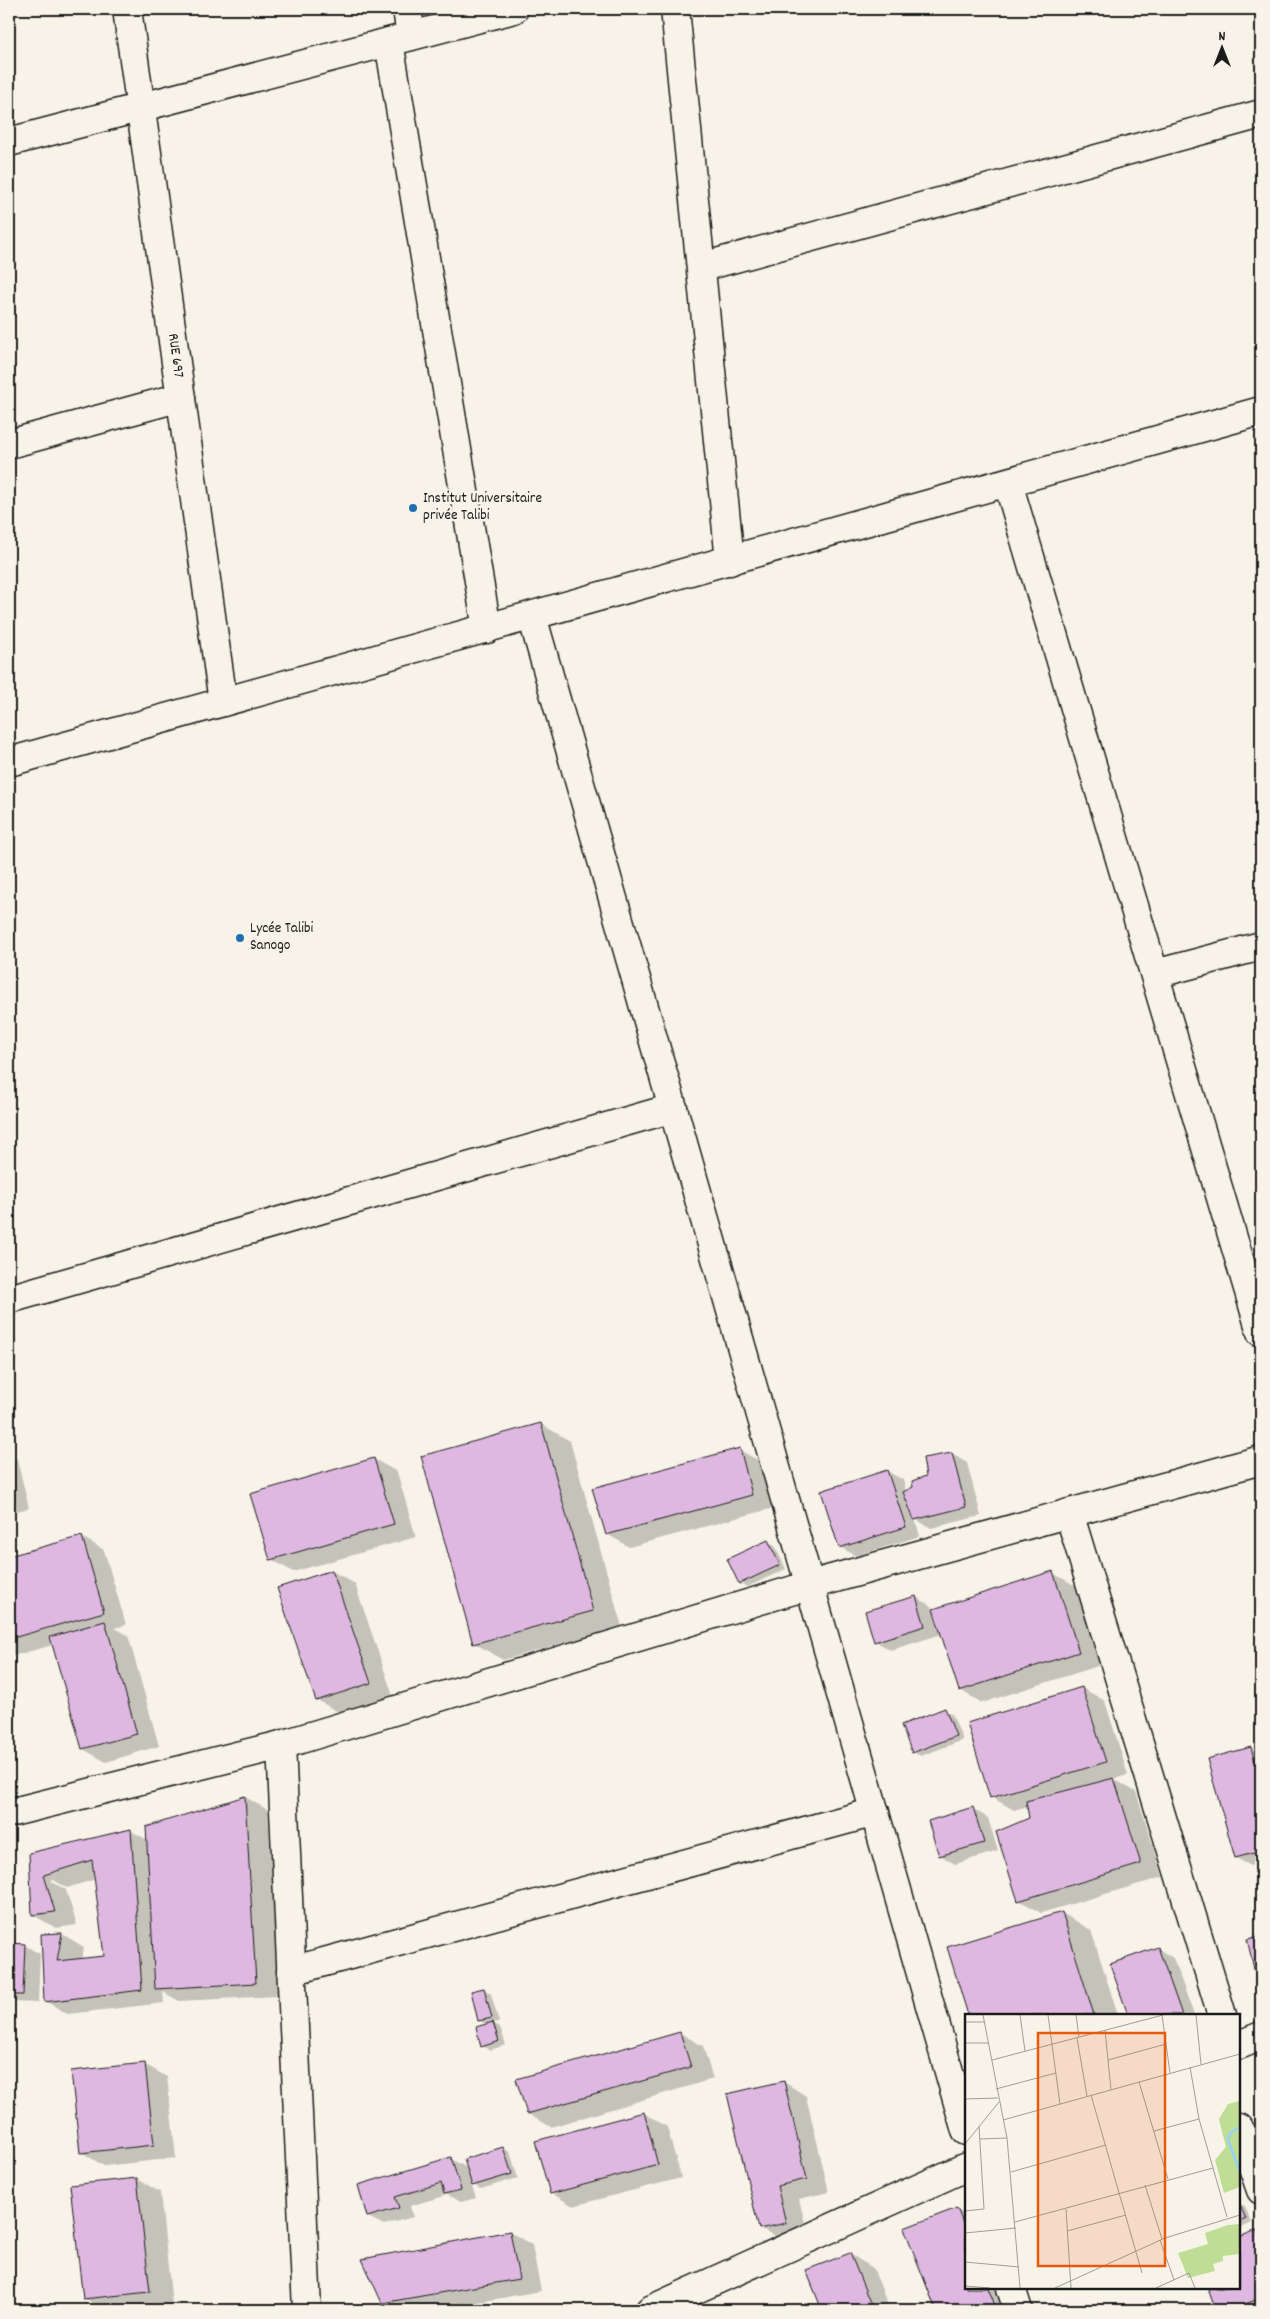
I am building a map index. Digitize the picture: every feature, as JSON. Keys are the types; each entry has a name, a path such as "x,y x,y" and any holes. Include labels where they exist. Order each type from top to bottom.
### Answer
{"street":[{"name":"RUE 697","path":"127,9 223,702"},
{"path":"406,9 400,39 487,629"},
{"path":"9,142 514,9"},
{"path":"675,9 730,561"},
{"path":"702,266 1261,114"},
{"path":"9,444 181,397"},
{"path":"9,762 1261,411"},
{"path":"1008,483 1261,1332"},
{"path":"532,616 965,2127"},
{"path":"1155,974 1261,946"},
{"path":"9,1299 673,1108"},
{"path":"9,1814 281,1744 810,1585 1261,1460"},
{"path":"1069,1513 1222,2014"},
{"path":"281,1744 307,2310"},
{"path":"291,1971 875,1812"},
{"path":"1240,2045 1261,2036"},
{"path":"1240,2131 1261,2190"},
{"path":"650,2310 965,2167"},
{"path":"1011,2289 1018,2310"}],"building":[{"path":"541,1423 593,1611 473,1644 421,1456"},
{"path":"740,1448 752,1495 606,1535 592,1488"},
{"path":"952,1453 966,1507 914,1520 903,1492 913,1487 912,1481 926,1476 923,1458"},
{"path":"374,1458 394,1524 270,1560 250,1494"},
{"path":"887,1470 906,1527 839,1548 821,1491"},
{"path":"9,1477 15,1499 9,1501"},
{"path":"82,1536 104,1612 9,1639 9,1556"},
{"path":"768,1540 780,1565 739,1584 727,1559"},
{"path":"332,1570 371,1683 316,1701 277,1588"},
{"path":"1053,1571 1079,1652 959,1691 933,1609"},
{"path":"916,1596 925,1626 874,1642 865,1611"},
{"path":"105,1621 137,1734 82,1749 50,1637"},
{"path":"1082,1687 1106,1762 990,1798 967,1723"},
{"path":"945,1708 956,1736 912,1753 901,1725"},
{"path":"1251,1747 1261,1786 1261,1851 1235,1858 1207,1759"},
{"path":"1114,1778 1141,1864 1018,1901 996,1832 1029,1818 1026,1801"},
{"path":"245,1796 256,1983 155,1989 146,1827"},
{"path":"973,1807 984,1843 939,1856 928,1821"},
{"path":"131,1829 142,1990 44,2002 41,1934 62,1933 57,1961 104,1956 92,1860 44,1875 55,1912 32,1915 29,1853"},
{"path":"1062,1912 1094,2014 968,2014 947,1947"},
{"path":"1261,1936 1261,1999 1247,1939"},
{"path":"9,1943 25,1944 23,1995 9,1995"},
{"path":"1158,1947 1182,2014 1128,2014 1110,1964"},
{"path":"484,1988 492,2018 478,2021 471,1991"},
{"path":"493,2022 499,2041 481,2047 476,2027"},
{"path":"680,2032 691,2067 527,2114 516,2079"},
{"path":"145,2063 154,2145 80,2153 71,2071"},
{"path":"784,2081 807,2179 777,2186 786,2223 759,2229 727,2094"},
{"path":"644,2112 658,2165 550,2194 535,2141"},
{"path":"503,2147 512,2174 472,2186 464,2159"},
{"path":"451,2157 461,2190 444,2194 441,2183 395,2197 399,2208 367,2217 358,2185"},
{"path":"137,2178 150,2292 83,2299 70,2185"},
{"path":"1240,2205 1246,2219 1240,2222"},
{"path":"957,2208 965,2228 965,2289 988,2289 997,2310 936,2310 904,2228"},
{"path":"1257,2230 1261,2243 1261,2298 1229,2310 1216,2310 1208,2289 1240,2289 1240,2237"},
{"path":"510,2231 519,2279 382,2303 362,2259"},
{"path":"850,2253 873,2310 822,2310 806,2270"}],"place":[{"name":"Institut Universitaire privée Talibi","path":"413,508"},
{"name":"Lycée Talibi Sanogo","path":"240,938"}]}
